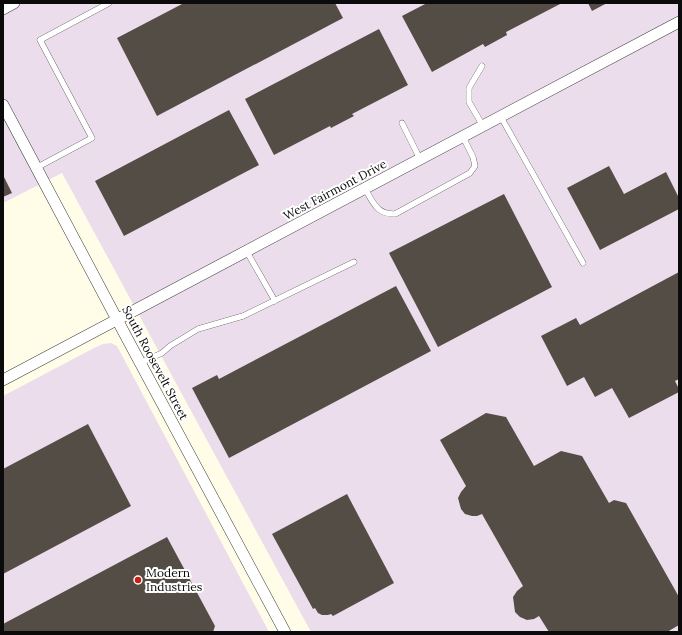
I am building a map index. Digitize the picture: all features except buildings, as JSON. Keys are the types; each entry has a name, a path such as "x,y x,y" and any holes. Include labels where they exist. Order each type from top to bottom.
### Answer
{"street":[{"path":"3,9 14,3"},
{"name":"West Fairmont Drive","path":"3,380 679,22"},
{"name":"South Roosevelt Street","path":"3,104 117,320 285,632"}],"lane":[{"path":"36,168 92,138 40,40 109,3"},
{"path":"482,66 469,88 469,102 482,126"},
{"path":"501,117 584,263"},
{"path":"402,123 420,159"},
{"path":"365,189 378,210 386,214 395,214 470,174 475,166 473,157 463,137"},
{"path":"247,252 274,301"},
{"path":"140,363 162,353 170,346 198,329 243,316 354,262"}],"shaded area":[{"path":"3,3 679,3 679,632 311,632 62,173 3,203"},
{"path":"111,343 117,346 269,632 3,632 3,396 94,348 103,344"}],"place":[{"name":"Modern Industries","path":"138,580"}]}
